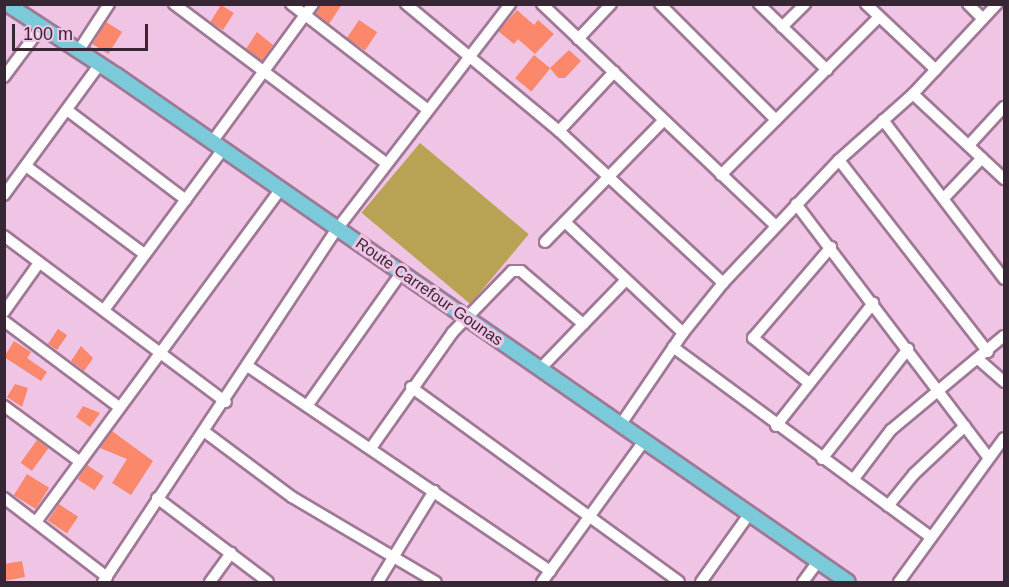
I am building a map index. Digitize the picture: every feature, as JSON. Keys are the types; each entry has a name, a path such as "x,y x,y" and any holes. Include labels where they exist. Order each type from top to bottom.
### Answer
{"main road":[{"name":"Route Carrefour Gounas","path":"7,4 100,64 848,582"}],"street":[{"path":"79,50 109,4"},
{"path":"174,4 387,163"},
{"path":"291,4 427,109"},
{"path":"104,310 186,200 265,72 313,4"},
{"path":"406,4 559,131 723,283"},
{"path":"4,498 105,580 157,498 226,402 337,229 510,4"},
{"path":"542,4 776,226"},
{"path":"578,39 610,4"},
{"path":"660,4 776,120"},
{"path":"759,4 827,70"},
{"path":"782,27 805,4"},
{"path":"866,4 936,70"},
{"path":"968,4 984,19"},
{"path":"621,424 682,333 723,283 839,160 913,94 997,4"},
{"path":"721,175 879,17"},
{"path":"4,77 42,26"},
{"path":"4,195 100,64"},
{"path":"559,131 614,72"},
{"path":"913,94 1005,179"},
{"path":"969,145 1005,107"},
{"path":"67,110 186,200"},
{"path":"545,242 664,120"},
{"path":"883,120 1005,279"},
{"path":"944,198 982,158"},
{"path":"839,160 988,352"},
{"path":"26,166 144,254"},
{"path":"36,522 280,190"},
{"path":"796,204 988,457"},
{"path":"565,222 682,333"},
{"path":"4,236 226,402"},
{"path":"809,383 753,338 831,248"},
{"path":"4,312 39,263"},
{"path":"371,448 411,387 466,317 516,269 583,324"},
{"path":"307,406 401,273"},
{"path":"540,369 626,280"},
{"path":"776,426 873,303"},
{"path":"4,321 119,407"},
{"path":"852,480 891,430 1005,336"},
{"path":"674,347 776,426 931,537"},
{"path":"822,459 908,349"},
{"path":"978,359 1005,382"},
{"path":"249,367 550,570"},
{"path":"411,387 679,582"},
{"path":"4,406 79,461"},
{"path":"888,506 914,474 965,426"},
{"path":"205,432 292,497 436,582"},
{"path":"899,582 988,457 1005,438"},
{"path":"542,582 644,441"},
{"path":"378,582 435,491"},
{"path":"157,498 268,582"},
{"path":"700,582 750,513"},
{"path":"210,582 231,553"},
{"path":"803,582 818,561"}],"shaded area":[{"path":"420,143 529,234 470,304 362,213"}],"building":[{"path":"321,4 342,4 329,24 315,13"},
{"path":"221,5 234,13 223,30 210,22"},
{"path":"517,10 534,25 538,20 554,34 535,54 518,39 514,44 498,31"},
{"path":"359,20 377,32 365,51 347,38"},
{"path":"106,22 122,32 108,54 92,44"},
{"path":"257,32 273,45 262,61 246,49"},
{"path":"569,50 581,61 565,78 558,78 550,68"},
{"path":"534,55 550,68 531,92 515,78"},
{"path":"58,329 67,335 57,350 48,344"},
{"path":"14,341 31,352 27,358 47,372 41,381 4,357"},
{"path":"81,346 93,358 84,371 71,361"},
{"path":"15,384 28,388 22,407 7,397"},
{"path":"83,406 100,413 90,427 76,417"},
{"path":"112,431 153,461 131,495 112,483 127,459 100,448"},
{"path":"37,440 48,448 32,471 21,463"},
{"path":"87,465 104,476 95,490 78,479"},
{"path":"27,474 49,488 36,509 14,495"},
{"path":"59,504 78,517 67,533 48,521"},
{"path":"22,561 25,577 4,581 4,564"}]}
